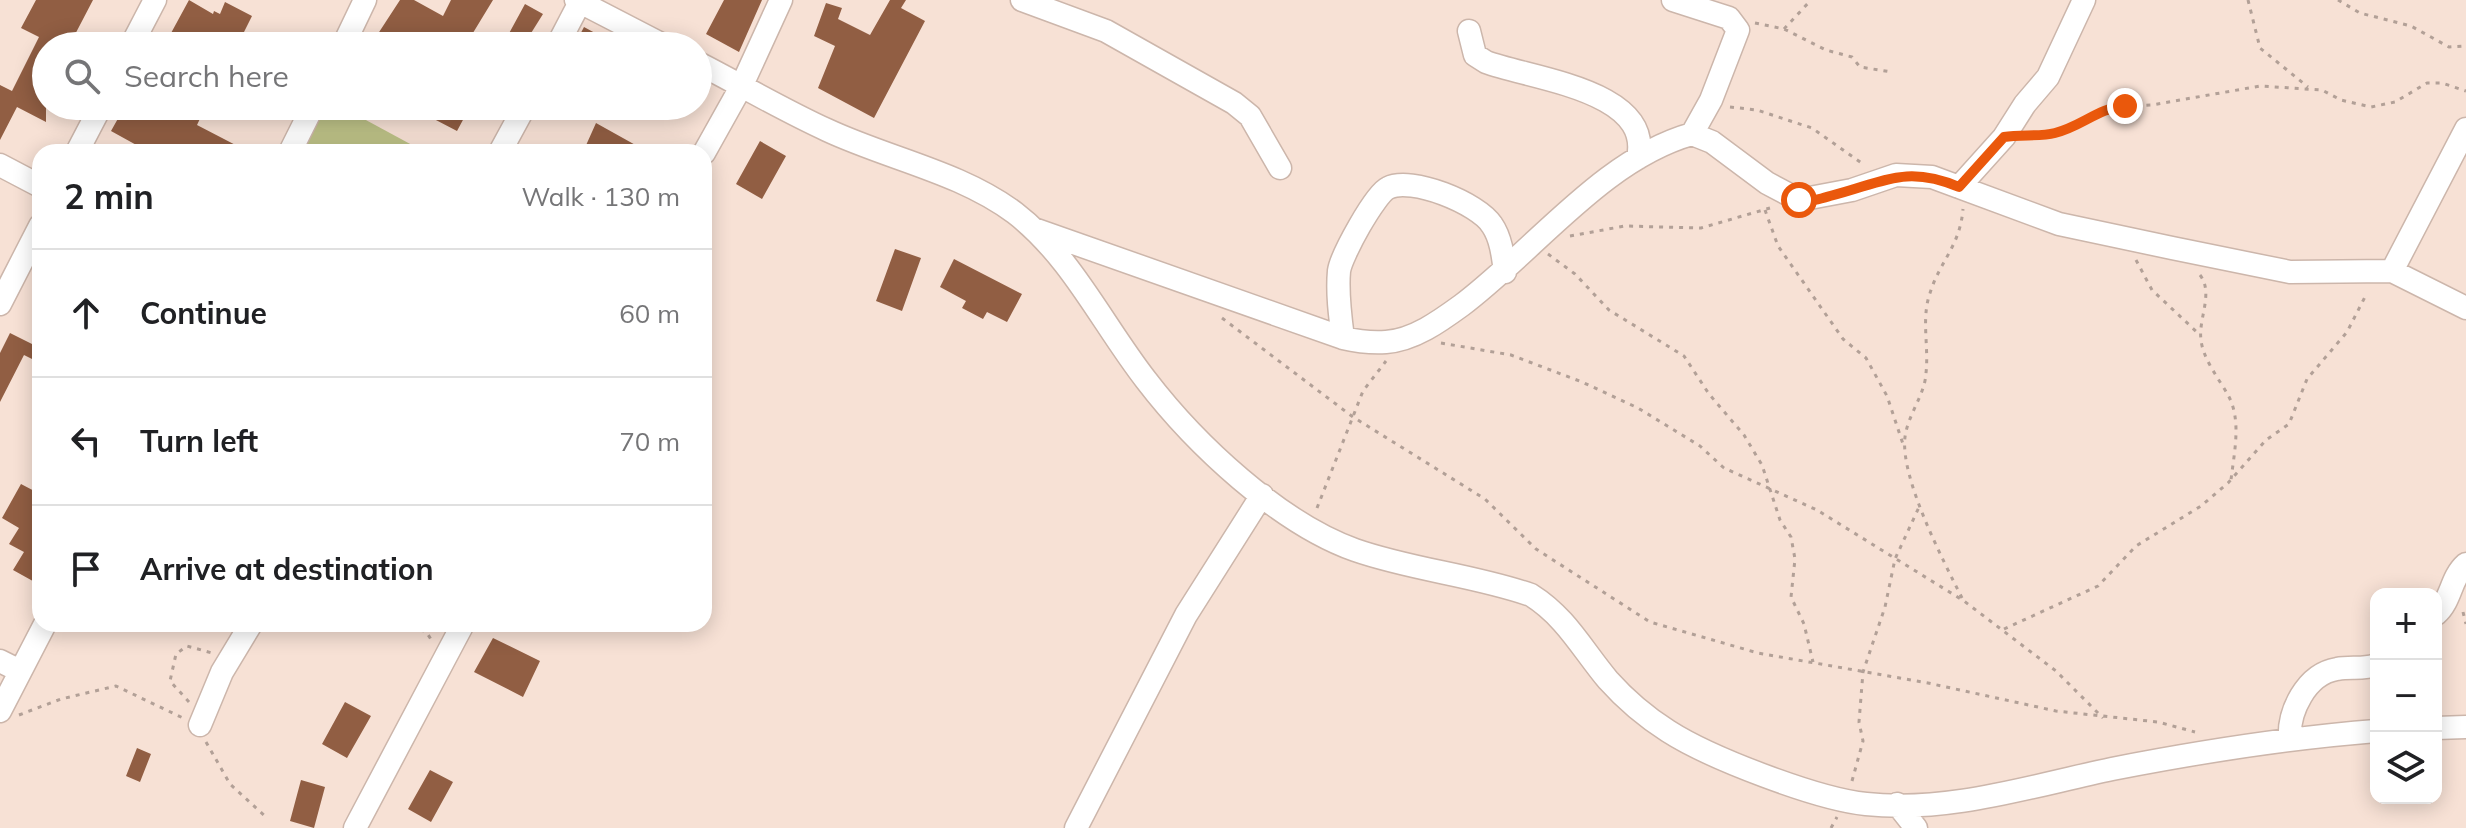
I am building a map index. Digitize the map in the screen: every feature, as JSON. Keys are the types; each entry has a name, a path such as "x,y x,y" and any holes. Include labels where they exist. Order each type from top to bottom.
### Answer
{"street":[{"path":"138,32 155,0"},
{"path":"350,32 365,0"},
{"path":"709,144 742,85 781,0"},
{"path":"1022,0 1106,31 1234,103 1250,116 1280,168"},
{"path":"1034,229 1343,338 1387,342 1414,334 1505,272 1616,171 1692,134 1706,111 1737,35 1732,20 1673,0"},
{"path":"1962,188 2048,77 2084,0"},
{"path":"564,32 578,1 638,32"},
{"path":"1469,31 1475,55 1486,62 1576,87 1625,113 1638,129 1642,143 1638,158"},
{"path":"712,70 827,131 935,172 987,196 1034,229 1059,257 1147,382 1194,433 1262,495 1310,531 1358,551 1531,595 1554,610 1608,679 1632,703 1669,731 1733,763 1847,801 1949,804 2114,769 2290,739 2370,732"},
{"path":"81,144 94,120"},
{"path":"294,144 306,120"},
{"path":"504,144 517,120"},
{"path":"2383,271 2466,129"},
{"path":"1692,134 1712,142 1767,183 1799,200 1852,190 1896,175 1932,177 2059,224 2290,272 2383,271 2466,308"},
{"path":"0,165 32,182"},
{"path":"1343,338 1339,294 1343,258 1377,197 1397,184 1413,183 1480,213 1491,223 1496,234 1505,272"},
{"path":"0,304 32,243"},
{"path":"1076,828 1186,615 1262,495"},
{"path":"2442,607 2448,600 2457,573 2466,564"},
{"path":"8,714 10,666 38,632"},
{"path":"200,725 222,672 246,632"},
{"path":"355,828 459,632"},
{"path":"2290,739 2292,712 2300,697 2318,679 2339,668 2370,665"},
{"path":"2442,728 2466,727"},
{"path":"1897,804 1916,828"}],"path":[{"path":"1784,29 1811,0"},
{"path":"2248,0 2260,48 2309,88"},
{"path":"2338,0 2360,13 2411,26 2449,47 2466,46"},
{"path":"1732,20 1784,29 1826,50 1852,57 1860,67 1892,72"},
{"path":"2004,137 2055,133 2113,107 2152,105 2260,86 2309,88 2371,107 2395,102 2427,83 2442,83 2466,91"},
{"path":"1706,111 1739,106 1792,121 1841,146 1869,168 1896,175"},
{"path":"1905,447 1912,412 1926,376 1925,334 1929,294 1956,246 1962,188"},
{"path":"1537,245 1600,228 1649,224 1701,228 1764,208 1776,208"},
{"path":"1764,208 1778,246 1843,339 1860,352 1871,366 1887,396 1921,505 1964,601"},
{"path":"2127,238 2152,290 2200,335"},
{"path":"1537,245 1555,262 1575,274 1609,310 1684,356 1709,394 1734,420 1753,448 1794,548 1791,597 1804,624 1813,662"},
{"path":"2191,251 2192,268 2202,277 2207,291 2200,335 2204,352 2227,392 2236,418 2231,480"},
{"path":"2004,629 2098,586 2136,546 2201,506 2231,480 2266,440 2289,424 2307,379 2347,332 2383,271"},
{"path":"1222,318 1353,417 1485,499 1536,549 1650,622 1758,653 2103,718 2158,722 2202,734"},
{"path":"1310,531 1353,417 1373,374 1414,334 1445,345 1511,355 1582,382 1687,437 1724,468 1817,510 2004,629 2056,671 2103,718"},
{"path":"1847,801 1862,747 1859,722 1863,672 1885,607 1895,559 1921,505"},
{"path":"8,714 116,686 200,725"}],"green space":[{"path":"318,120 366,120 410,144 305,144"}],"building":[{"path":"36,0 93,0 76,32 32,34 21,28"},
{"path":"189,0 213,14 214,11 220,14 225,2 252,16 244,32 172,32"},
{"path":"400,0 414,0 443,16 451,0 493,0 474,32 379,32"},
{"path":"724,0 762,0 739,52 712,37 712,32 707,32"},
{"path":"890,0 906,0 901,8 925,21 874,118 818,88 835,46 814,36 826,3 842,8 838,19 870,35"},
{"path":"525,4 543,14 532,32 510,32"},
{"path":"32,51 32,115 17,107 0,140 0,85 12,91"},
{"path":"117,120 199,120 197,125 234,144 135,144 111,131"},
{"path":"436,120 463,120 457,131"},
{"path":"596,123 634,144 603,144 587,144"},
{"path":"760,141 786,156 762,199 736,184"},
{"path":"895,249 921,258 902,311 876,301"},
{"path":"954,259 1022,294 1007,322 987,312 983,319 962,308 966,301 940,287"},
{"path":"10,333 32,344 32,359 24,355 0,402 0,353"},
{"path":"21,484 32,490 32,581 13,570 24,552 9,544 19,528 2,518"},
{"path":"493,638 540,661 523,697 474,672"},
{"path":"345,702 371,716 347,758 322,744"},
{"path":"137,748 151,754 140,782 126,776"},
{"path":"430,770 453,782 431,822 408,809"},
{"path":"301,780 325,787 314,828 290,821"}],"route":[{"path":"1799,200 1808,201 1852,190 1896,175 1932,177 1959,187 2004,137 2055,133 2086,121 2100,110 2125,106"}]}
